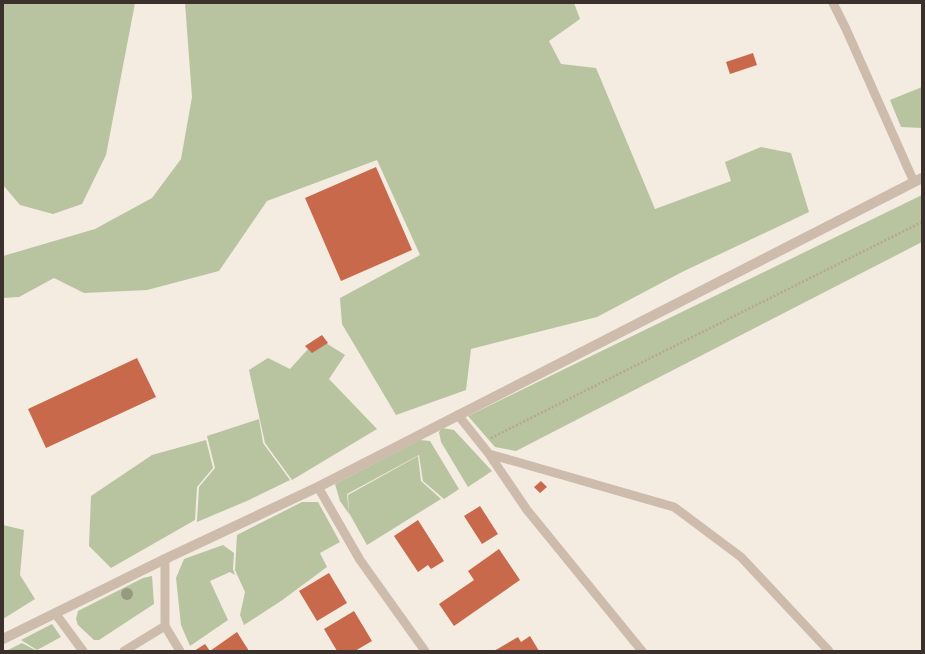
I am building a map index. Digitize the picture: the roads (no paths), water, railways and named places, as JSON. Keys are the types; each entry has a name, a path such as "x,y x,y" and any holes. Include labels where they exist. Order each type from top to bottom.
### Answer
{"street":[{"path":"3,639 165,559 318,487 918,180"}],"lane":[{"path":"836,5 918,180"},
{"path":"458,415 489,454 527,510 642,651"},
{"path":"489,454 674,507 741,558 829,651"},
{"path":"318,487 360,560 425,651"},
{"path":"165,559 165,626 180,651"},
{"path":"55,613 83,651"},
{"path":"124,651 165,626"}]}
